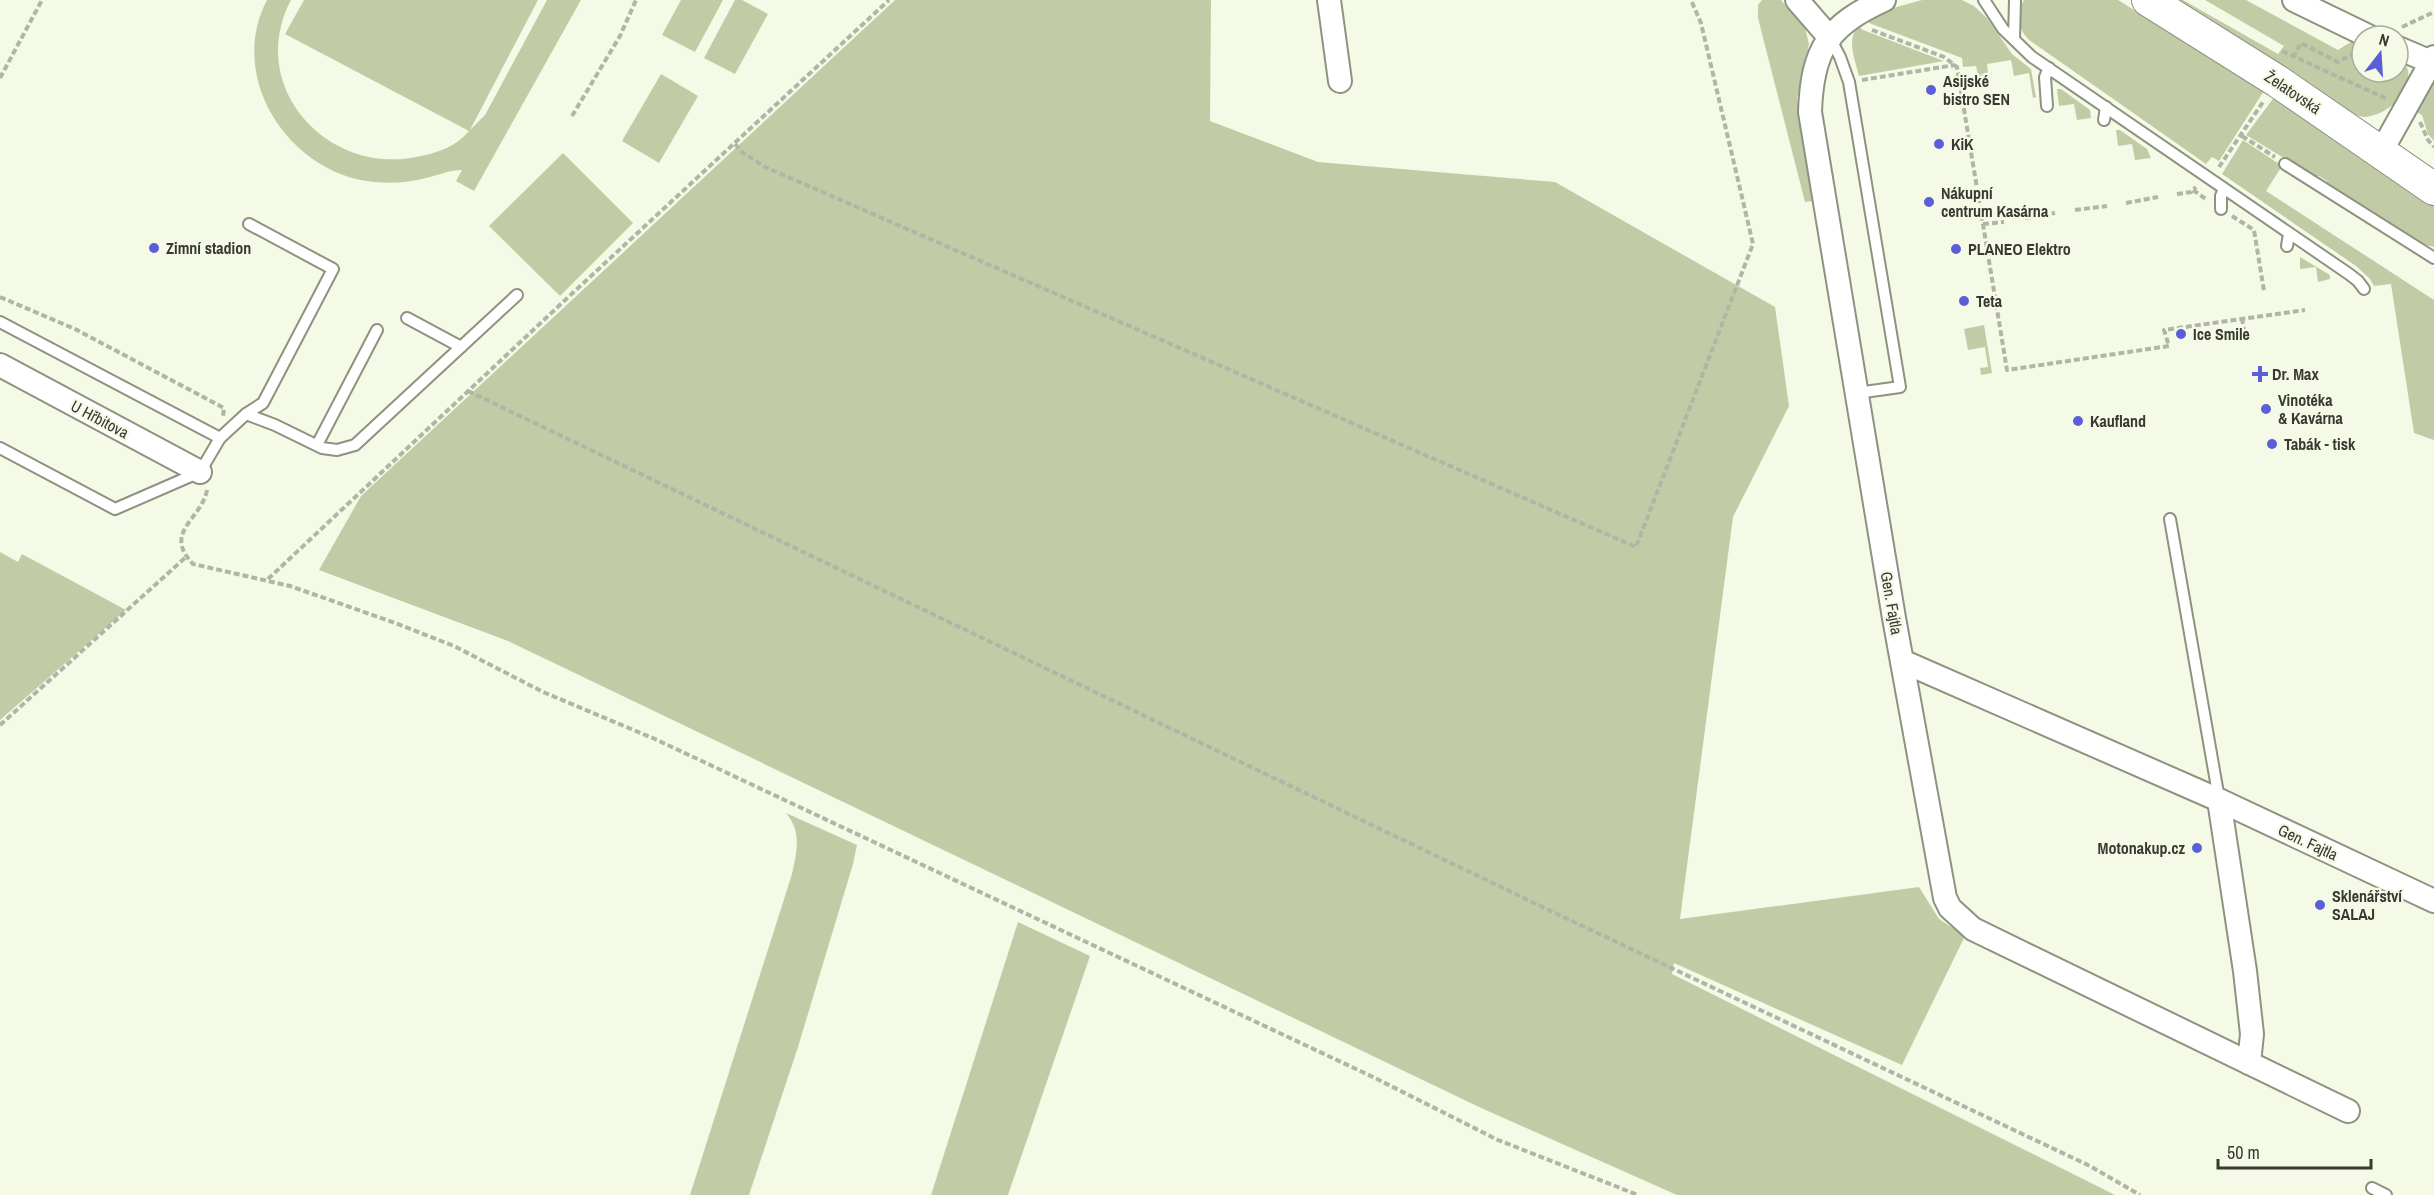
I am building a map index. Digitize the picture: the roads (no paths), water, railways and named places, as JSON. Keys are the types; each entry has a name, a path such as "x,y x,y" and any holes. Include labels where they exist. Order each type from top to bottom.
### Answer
{"main road":[{"name":"Želatovská","path":"2148,0 2211,38 2434,189"}],"street":[{"path":"1329,0 1340,81"},
{"path":"1797,0 1830,38"},
{"name":"Gen. Fajtla","path":"1884,0 1848,18 1830,38 1817,64 1810,89 1809,112 1902,661 2219,800 2434,901"},
{"path":"2306,3 2350,26"},
{"path":"2381,152 2433,61 2410,47"},
{"name":"U Hřbitova","path":"0,365 200,472"},
{"path":"1902,661 1942,885 1950,908 1973,928 2348,1111"},
{"path":"2219,800 2245,971 2252,1034 2249,1063"}],"lane":[{"path":"1984,0 2003,29 2032,57 2106,107 2164,154 2224,189 2349,274 2364,289"},
{"path":"2014,39 2015,0"},
{"path":"1830,38 1849,82 1900,387 1857,393"},
{"path":"2047,106 2045,77 2049,68"},
{"path":"2104,120 2106,107"},
{"path":"2285,164 2434,258"},
{"path":"2221,208 2221,196 2224,189"},
{"path":"0,448 115,509 200,472 220,438 262,403 333,269 249,224"},
{"path":"2287,246 2289,234"},
{"path":"246,414 317,445 338,450 355,445 518,295"},
{"path":"407,318 461,346"},
{"path":"0,322 220,438"},
{"path":"317,445 378,330"},
{"path":"2170,519 2219,800"},
{"path":"2372,1188 2386,1195"}],"place":[{"name":"Asijské bistro SEN","path":"1931,90"},
{"name":"KiK","path":"1939,144"},
{"name":"Nákupní centrum Kasárna","path":"1929,202"},
{"name":"Zimní stadion","path":"154,248"},
{"name":"PLANEO Elektro","path":"1956,249"},
{"name":"Teta","path":"1964,301"},
{"name":"Ice Smile","path":"2181,334"},
{"name":"Dr. Max","path":"2260,374"},
{"name":"Vinotéka & Kavárna","path":"2266,409"},
{"name":"Kaufland","path":"2078,421"},
{"name":"Tabák - tisk","path":"2272,444"},
{"name":"Motonakup.cz","path":"2197,848"},
{"name":"Sklenářství SALAJ","path":"2320,905"}]}
